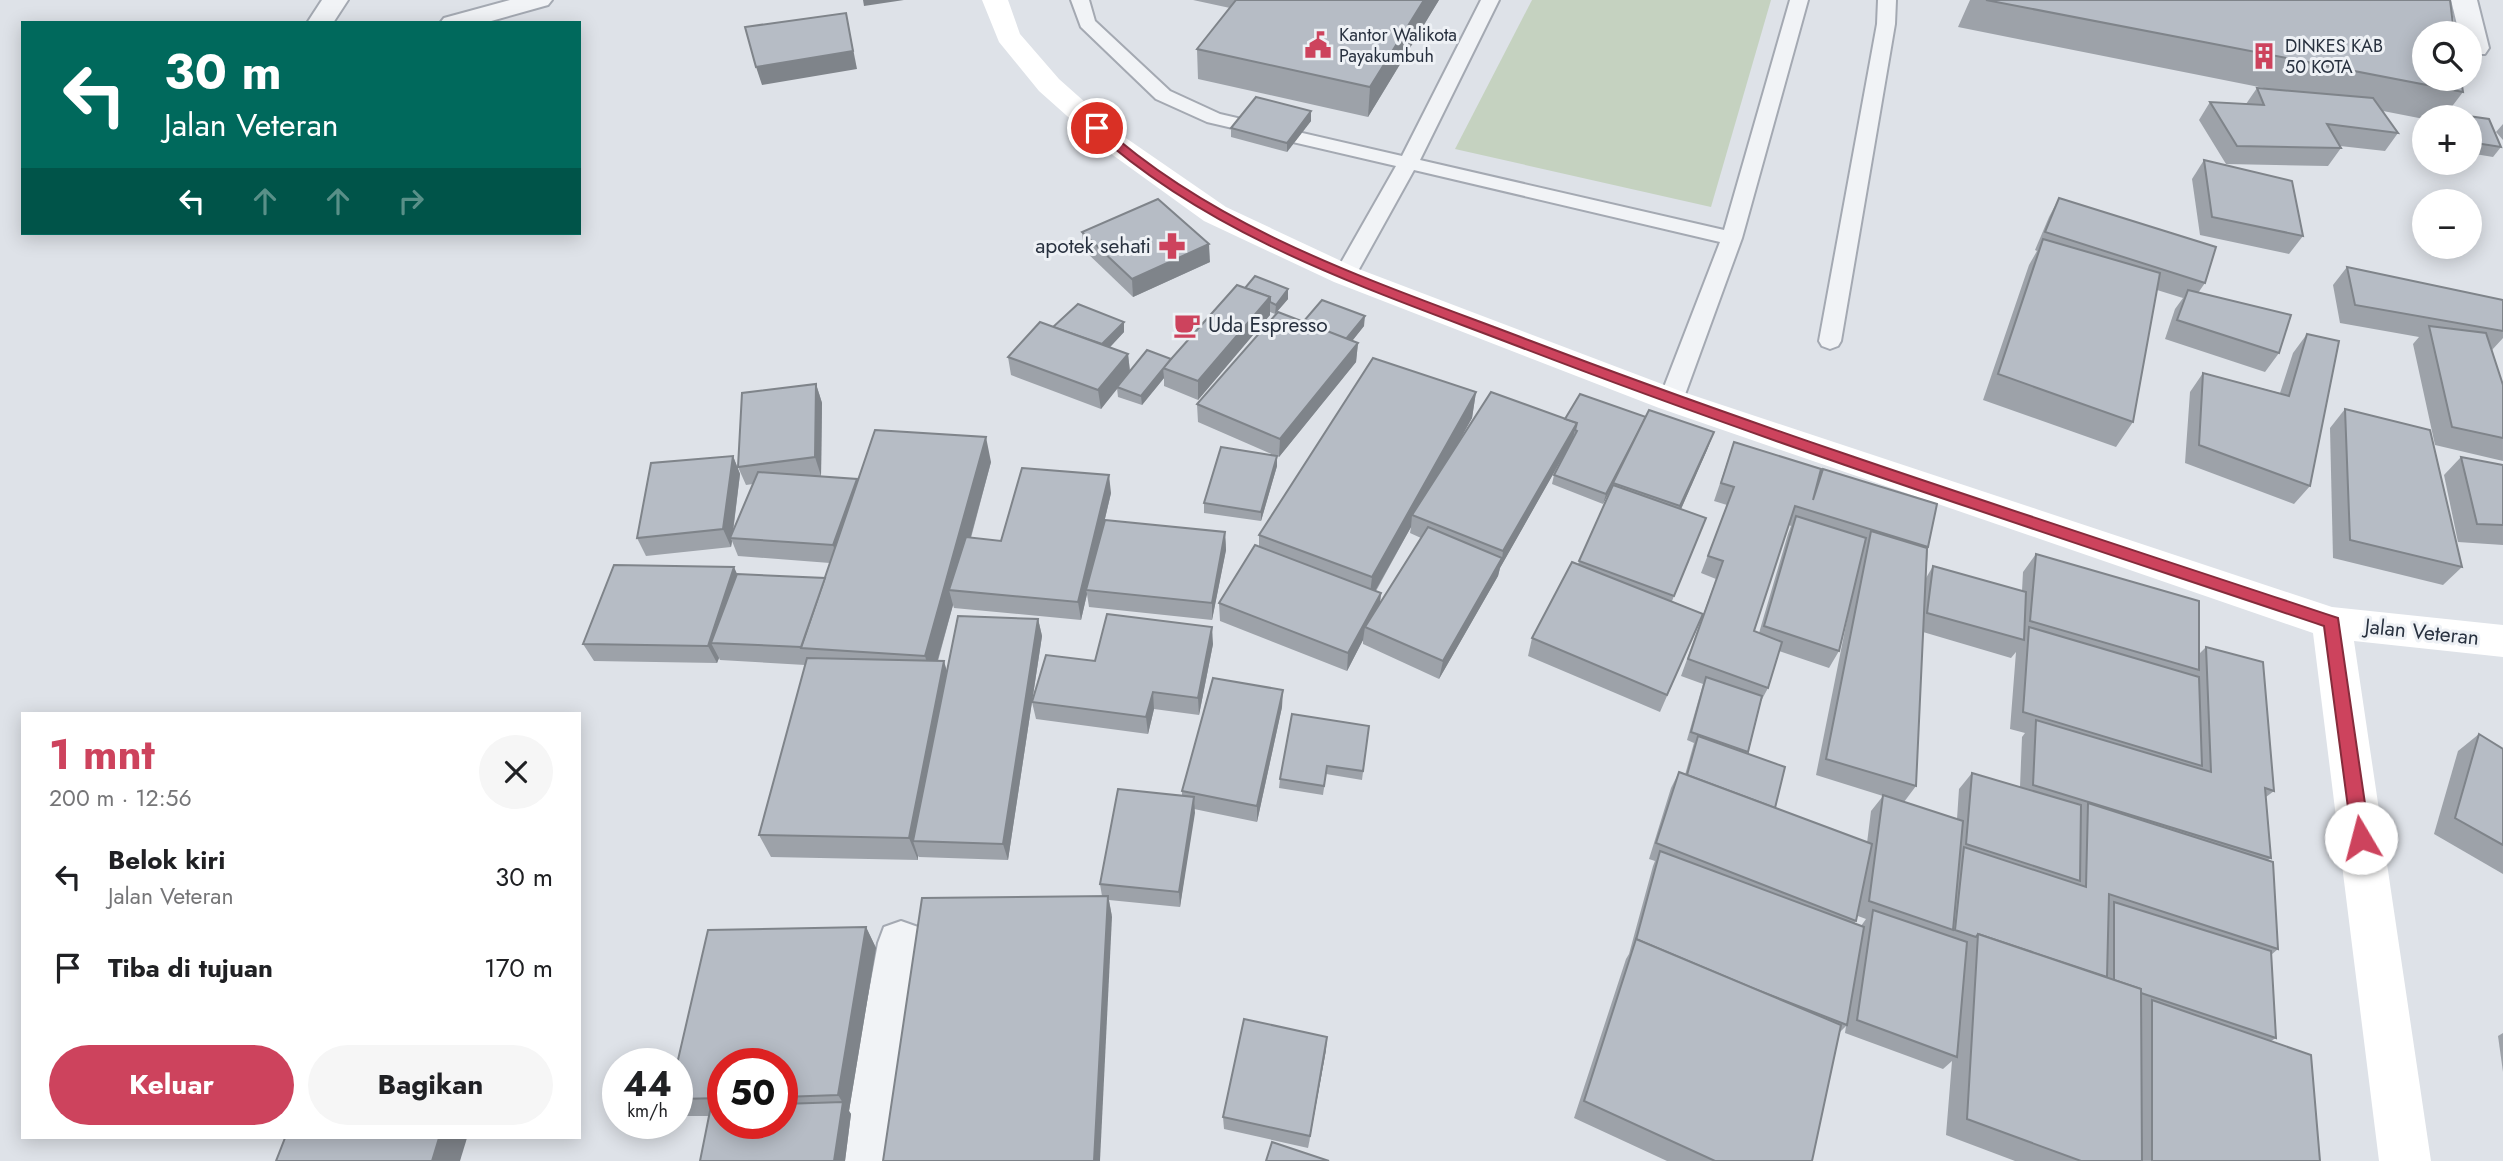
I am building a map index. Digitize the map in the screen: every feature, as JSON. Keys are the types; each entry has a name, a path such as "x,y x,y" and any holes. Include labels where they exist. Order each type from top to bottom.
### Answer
{"main road":[{"name":"Jalan Veteran","path":"995,0 1008,36 1049,85 1113,142 1215,214 1345,275 1671,400 2332,622 2503,641"},
{"path":"2332,622 2405,1161"}],"street":[{"path":"321,21 335,0"},
{"path":"460,21 538,0"},
{"path":"2464,0 2469,21"},
{"path":"863,1161 901,943"}],"lane":[{"path":"1080,0 1087,23 1163,95 1214,118 1732,238"},
{"path":"1345,275 1408,163 1490,0"},
{"path":"1671,400 1732,238 1800,0"},
{"path":"1830,341 1886,24 1887,0"}],"green space":[{"path":"1532,0 1771,0 1711,207 1455,149"}],"building":[{"name":"Kantor Walikota Payakumbuh","path":"1236,0 1424,0 1370,87 1197,49"},
{"path":"1986,0 2450,0 2453,21 2412,21 2412,82"},
{"path":"846,13 853,51 756,67 745,27"},
{"path":"2257,88 2373,98 2398,133 2327,124 2341,148 2237,146 2210,102 2264,105"},
{"path":"1256,97 1311,111 1287,143 1231,128"},
{"path":"2482,118 2489,119 2501,147 2482,144"},
{"path":"2204,160 2292,181 2303,236 2212,217"},
{"path":"2059,198 2216,247 2205,283 2045,232"},
{"path":"1158,199 1209,244 1132,279 1082,232"},
{"path":"2043,239 2160,273 2133,422 1998,374"},
{"path":"2347,267 2503,300 2503,331 2355,305"},
{"path":"1255,276 1288,289 1276,305 1270,302 1270,297 1245,288"},
{"path":"1237,285 1270,297 1198,381 1163,368"},
{"path":"2188,290 2291,315 2279,353 2177,320"},
{"path":"1322,300 1365,316 1346,339 1303,322"},
{"path":"1078,304 1124,322 1102,344 1053,327"},
{"path":"1278,312 1358,343 1280,439 1197,404"},
{"path":"1040,322 1128,354 1098,390 1008,357"},
{"path":"2429,326 2486,333 2503,385 2503,438 2452,427"},
{"path":"2307,334 2339,341 2310,486 2199,445 2203,373 2289,396"},
{"path":"1147,350 1171,359 1141,396 1117,387"},
{"path":"1373,358 1476,392 1372,577 1259,535"},
{"path":"816,384 815,457 738,467 742,393"},
{"path":"1491,392 1577,423 1503,551 1412,515"},
{"path":"1580,394 1646,417 1606,494 1554,475 1577,431 1577,423 1565,419"},
{"path":"2345,409 2430,430 2462,567 2350,540"},
{"path":"1649,410 1714,432 1680,506 1613,483"},
{"path":"875,430 986,437 925,656 801,648"},
{"path":"1734,442 1821,469 1813,500 1823,469 1937,504 1928,547 1795,506 1754,631 1782,642 1768,688 1688,659 1723,561 1708,556 1734,487 1721,483"},
{"path":"1221,447 1277,456 1261,512 1204,503"},
{"path":"733,456 723,529 637,538 651,463"},
{"path":"2461,457 2503,465 2503,525 2477,524"},
{"path":"1022,468 1109,475 1078,602 949,590 966,537 1001,541"},
{"path":"758,472 857,479 833,545 730,538"},
{"path":"1613,485 1706,518 1674,596 1579,561"},
{"path":"1796,516 1866,538 1839,651 1764,626"},
{"path":"1105,520 1225,532 1212,603 1086,590"},
{"path":"1428,527 1502,558 1443,661 1365,627"},
{"path":"1871,531 1927,548 1916,786 1826,759"},
{"path":"1255,545 1381,593 1348,653 1219,603"},
{"path":"2036,554 2199,601 2199,670 2030,621"},
{"path":"1572,562 1703,614 1667,695 1532,638"},
{"path":"614,565 734,567 708,646 583,644"},
{"path":"1933,566 2026,592 2024,640 1927,613"},
{"path":"737,574 825,578 801,647 711,643"},
{"path":"1107,614 1212,627 1198,698 1153,692 1146,717 1032,702 1046,655 1095,661"},
{"path":"958,616 1038,619 1003,844 913,841"},
{"path":"2029,627 2199,677 2202,766 2023,712"},
{"path":"2206,647 2263,662 2274,791 2265,788 2271,858 2033,785 2036,720 2211,772"},
{"path":"807,658 944,661 909,838 759,835"},
{"path":"1706,677 1762,696 1748,752 1691,732"},
{"path":"1213,678 1283,690 1257,806 1182,791"},
{"path":"1292,714 1369,726 1363,771 1327,766 1324,786 1280,779"},
{"path":"2479,734 2503,749 2503,845 2455,818"},
{"path":"1698,736 1785,767 1775,808 1687,775"},
{"path":"1679,772 1872,844 1856,921 1656,843"},
{"path":"1972,773 2081,805 2080,881 1966,844"},
{"path":"1118,789 1194,797 1179,892 1100,884"},
{"path":"1883,795 1963,821 1953,930 1869,901"},
{"path":"2088,803 2273,862 2278,949 2109,894 2107,977 1978,934 1976,937 1955,930 1964,847 2086,887"},
{"path":"1660,851 1864,927 1847,1025 1636,939"},
{"path":"1108,896 1094,1161 883,1161 922,898"},
{"path":"2114,902 2271,951 2276,1038 2141,993 2141,989 2114,980"},
{"path":"1873,910 1967,942 1957,1057 1857,1020"},
{"path":"866,927 838,1095 798,1096 798,1048 707,1048 707,1098 693,1099 693,1048 681,1048 708,930"},
{"path":"1978,934 2141,989 2142,1161 2081,1161 1967,1119"},
{"path":"1636,939 1841,1025 1812,1161 1715,1161 1584,1101"},
{"path":"2152,1000 2311,1055 2320,1161 2152,1161"},
{"path":"1244,1019 1327,1037 1310,1136 1223,1117"},
{"path":"843,1102 834,1161 700,1161 707,1126 707,1139 798,1139 798,1103"},
{"path":"285,1139 439,1139 432,1161 276,1161"},
{"path":"1272,1142 1329,1161 1266,1161"}],"place":[{"name":"Kantor Walikota Payakumbuh","path":"1318,45"},
{"name":"DINKES KAB 50 KOTA","path":"2264,56"},
{"name":"apotek sehati","path":"1172,246"},
{"name":"Uda Espresso","path":"1187,325"}],"route":[{"path":"1097,128 1215,214 1345,275 1671,400 2332,622 2361,838"}]}
